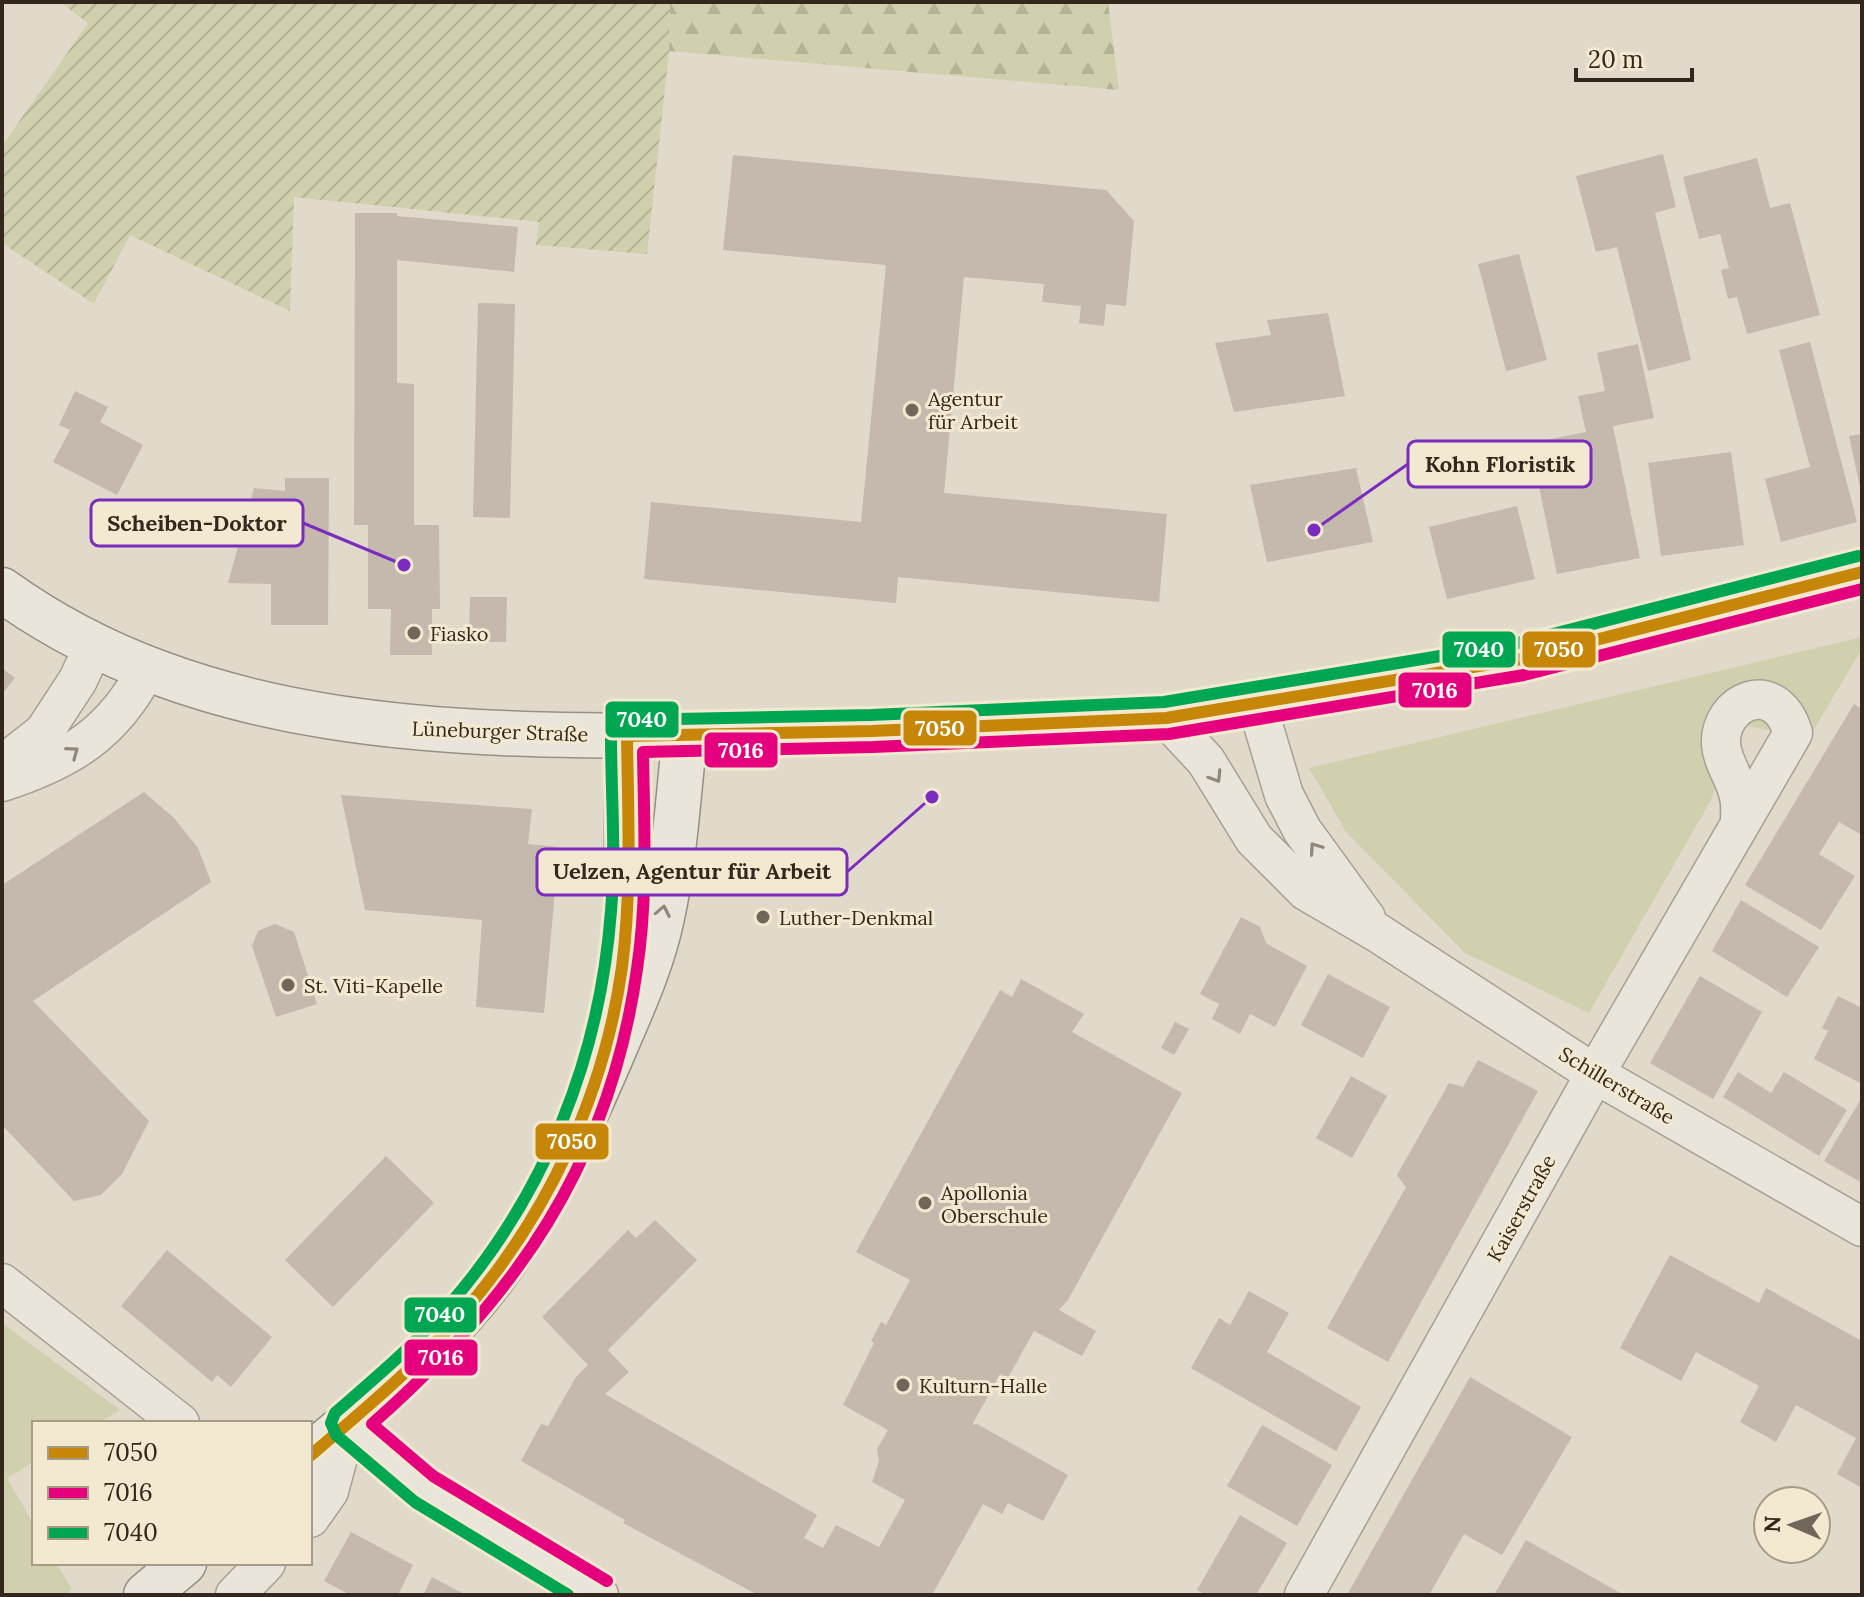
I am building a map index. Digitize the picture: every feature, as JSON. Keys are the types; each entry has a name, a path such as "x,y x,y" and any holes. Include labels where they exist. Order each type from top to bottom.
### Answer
{"main road":[{"name":"Lüneburger Straße","path":"2,590 95,643 147,668 224,694 311,716 385,727 685,736"},
{"path":"586,1115 616,994 627,914 627,736"},
{"path":"312,1454 432,1346 505,1261 548,1190 586,1115 636,999 662,919 685,736"},
{"path":"146,1595 182,1565"}],"street":[{"name":"Lüneburger Straße","path":"685,736 1166,718 1521,659 1862,572"},
{"path":"2,765 44,732 78,680 95,643"},
{"path":"2,782 70,757 129,703 147,668"},
{"name":"Schillerstraße","path":"1256,701 1274,768 1302,830 1378,933"},
{"name":"Schillerstraße","path":"1166,718 1206,761 1242,820 1275,862 1306,891 1378,933 1595,1074 1862,1227"},
{"name":"Kaiserstraße","path":"1304,1595 1595,1074 1740,822"},
{"path":"2,1283 177,1421"},
{"path":"312,1515 329,1491 347,1424 424,1489 599,1595"},
{"path":"235,1595 264,1565"}],"green space":[{"path":"60,2 670,2 669,51 647,254 536,245 539,222 294,197 290,311 130,235 94,304 2,243 2,146 88,23"},
{"path":"670,2 1108,2 1119,90 669,51"},
{"path":"1862,637 1862,649 1809,738 1737,724 1711,800 1589,1013 1465,953 1346,832 1309,768"},
{"path":"2,1323 120,1410 101,1421 32,1421 32,1463 7,1478 32,1522 32,1565 57,1565 72,1589 66,1595 2,1595"}],"building":[{"path":"1663,154 1676,207 1655,213 1691,360 1648,371 1617,247 1596,252 1576,176"},
{"name":"Agentur für Arbeit","path":"733,155 1106,190 1134,221 1126,306 1106,304 1104,326 1079,323 1081,306 1042,302 1044,284 964,277 944,493 1167,514 1159,602 898,577 896,603 644,579 651,502 861,522 886,265 723,250"},
{"path":"1757,158 1770,208 1790,203 1820,315 1747,334 1737,297 1728,299 1721,270 1729,268 1720,234 1699,239 1683,177"},
{"path":"355,213 397,213 397,216 518,227 514,272 397,260 397,383 414,384 414,525 439,525 440,609 432,609 432,655 390,655 391,609 368,609 368,525 354,525"},
{"path":"1519,254 1547,360 1506,371 1478,264"},
{"path":"478,303 515,304 510,518 473,517"},
{"path":"1328,313 1345,396 1234,412 1215,343 1271,335 1267,320"},
{"path":"1810,342 1857,522 1781,542 1765,479 1810,467 1779,350"},
{"path":"1638,344 1654,418 1613,426 1640,558 1557,574 1530,443 1586,432 1578,396 1605,391 1597,353"},
{"path":"75,391 108,407 100,422 143,445 117,495 53,462 70,430 59,425"},
{"path":"1862,434 1862,491 1861,492 1849,436"},
{"path":"1731,452 1744,545 1661,556 1648,463"},
{"path":"1356,468 1373,542 1267,562 1250,485"},
{"path":"285,478 329,478 328,625 271,625 271,584 228,583 254,488 285,491"},
{"path":"1517,506 1535,579 1447,599 1429,527"},
{"path":"470,597 507,597 506,642 469,642"},
{"path":"2,668 15,678 2,694"},
{"path":"1854,704 1862,709 1862,835 1839,822 1819,854 1855,876 1821,930 1745,885"},
{"path":"144,792 174,818 198,848 211,882 33,1001 149,1121 122,1174 101,1195 74,1201 2,1125 2,885"},
{"path":"341,795 532,809 528,844 559,847 544,1013 476,1007 482,920 365,910"},
{"path":"1741,900 1819,947 1787,997 1712,951"},
{"path":"1241,917 1260,927 1266,943 1307,966 1275,1027 1250,1014 1240,1034 1212,1019 1219,1004 1200,994"},
{"name":"St. Viti-Kapelle","path":"275,924 294,932 317,1004 276,1017 252,946 258,931"},
{"path":"1328,974 1390,1007 1363,1058 1301,1025"},
{"path":"1700,976 1762,1012 1713,1099 1650,1063"},
{"path":"1021,979 1084,1014 1072,1032 1182,1093 1068,1300 1059,1310 1096,1331 1082,1356 1034,1331 1008,1378 1000,1374 972,1425 977,1424 1068,1475 1043,1521 1008,1503 1002,1514 983,1504 932,1595 758,1595 623,1523 625,1520 521,1461 541,1424 548,1426 576,1377 588,1365 542,1317 628,1230 636,1238 655,1220 697,1260 608,1350 629,1372 605,1394 817,1515 804,1538 823,1548 836,1525 879,1547 905,1500 872,1482 879,1461 877,1449 888,1430 843,1405 881,1322 886,1325 910,1280 856,1252 1000,990 1012,997"},
{"path":"1838,996 1862,1008 1862,1084 1814,1059 1828,1031 1822,1028"},
{"path":"1175,1022 1189,1029 1174,1055 1161,1048"},
{"path":"1478,1060 1538,1091 1388,1362 1327,1328 1406,1187 1397,1175 1449,1083 1463,1087"},
{"path":"1738,1072 1771,1093 1784,1072 1847,1110 1819,1156 1723,1097"},
{"path":"1351,1076 1387,1096 1352,1158 1316,1138"},
{"path":"1862,1097 1862,1183 1824,1161"},
{"path":"386,1156 434,1203 333,1307 285,1260"},
{"path":"167,1250 272,1337 231,1387 217,1375 212,1382 121,1306"},
{"path":"1670,1255 1759,1303 1766,1288 1862,1341 1862,1488 1837,1474 1856,1438 1796,1405 1776,1442 1740,1422 1759,1386 1696,1352 1681,1381 1620,1348"},
{"path":"1249,1291 1289,1313 1267,1352 1361,1407 1336,1451 1191,1368 1219,1318 1230,1325"},
{"path":"1470,1377 1572,1437 1502,1555 1464,1534 1429,1595 1347,1595"},
{"path":"1262,1425 1332,1465 1297,1526 1227,1486"},
{"path":"1240,1515 1287,1543 1256,1595 1206,1595 1197,1590"},
{"path":"351,1532 413,1565 398,1595 350,1595 324,1581"},
{"path":"1526,1540 1624,1595 1494,1595"},
{"path":"432,1577 466,1595 423,1595"}],"transit line":[{"name":"7040","path":"568,1595 415,1502 336,1435 331,1423 335,1413 437,1319 484,1261 514,1216 562,1121 581,1070 605,965 613,867 611,735 617,724 627,720 871,715 1164,702 1518,643 1858,556"},
{"name":"7050","path":"627,736 872,731 1166,718 1521,659 1862,572"},
{"name":"7016","path":"607,1581 433,1476 372,1424 470,1327 512,1276 548,1222 579,1165 604,1104 624,1039 643,915 643,752 873,747 1169,734 1524,675 1862,589"},
{"name":"7050","path":"312,1454 407,1371 461,1315 520,1237 567,1153 601,1062 622,967 628,880 627,736"}],"place":[{"name":"Agentur für Arbeit","path":"912,410"},
{"name":"Kohn Floristik","path":"1314,530"},
{"name":"Scheiben-Doktor","path":"404,565"},
{"name":"Fiasko","path":"414,633"},
{"name":"Uelzen, Agentur für Arbeit","path":"932,797"},
{"name":"Luther-Denkmal","path":"763,917"},
{"name":"St. Viti-Kapelle","path":"288,985"},
{"name":"Apollonia Oberschule","path":"925,1203"},
{"name":"Kulturn-Halle","path":"903,1385"}]}
